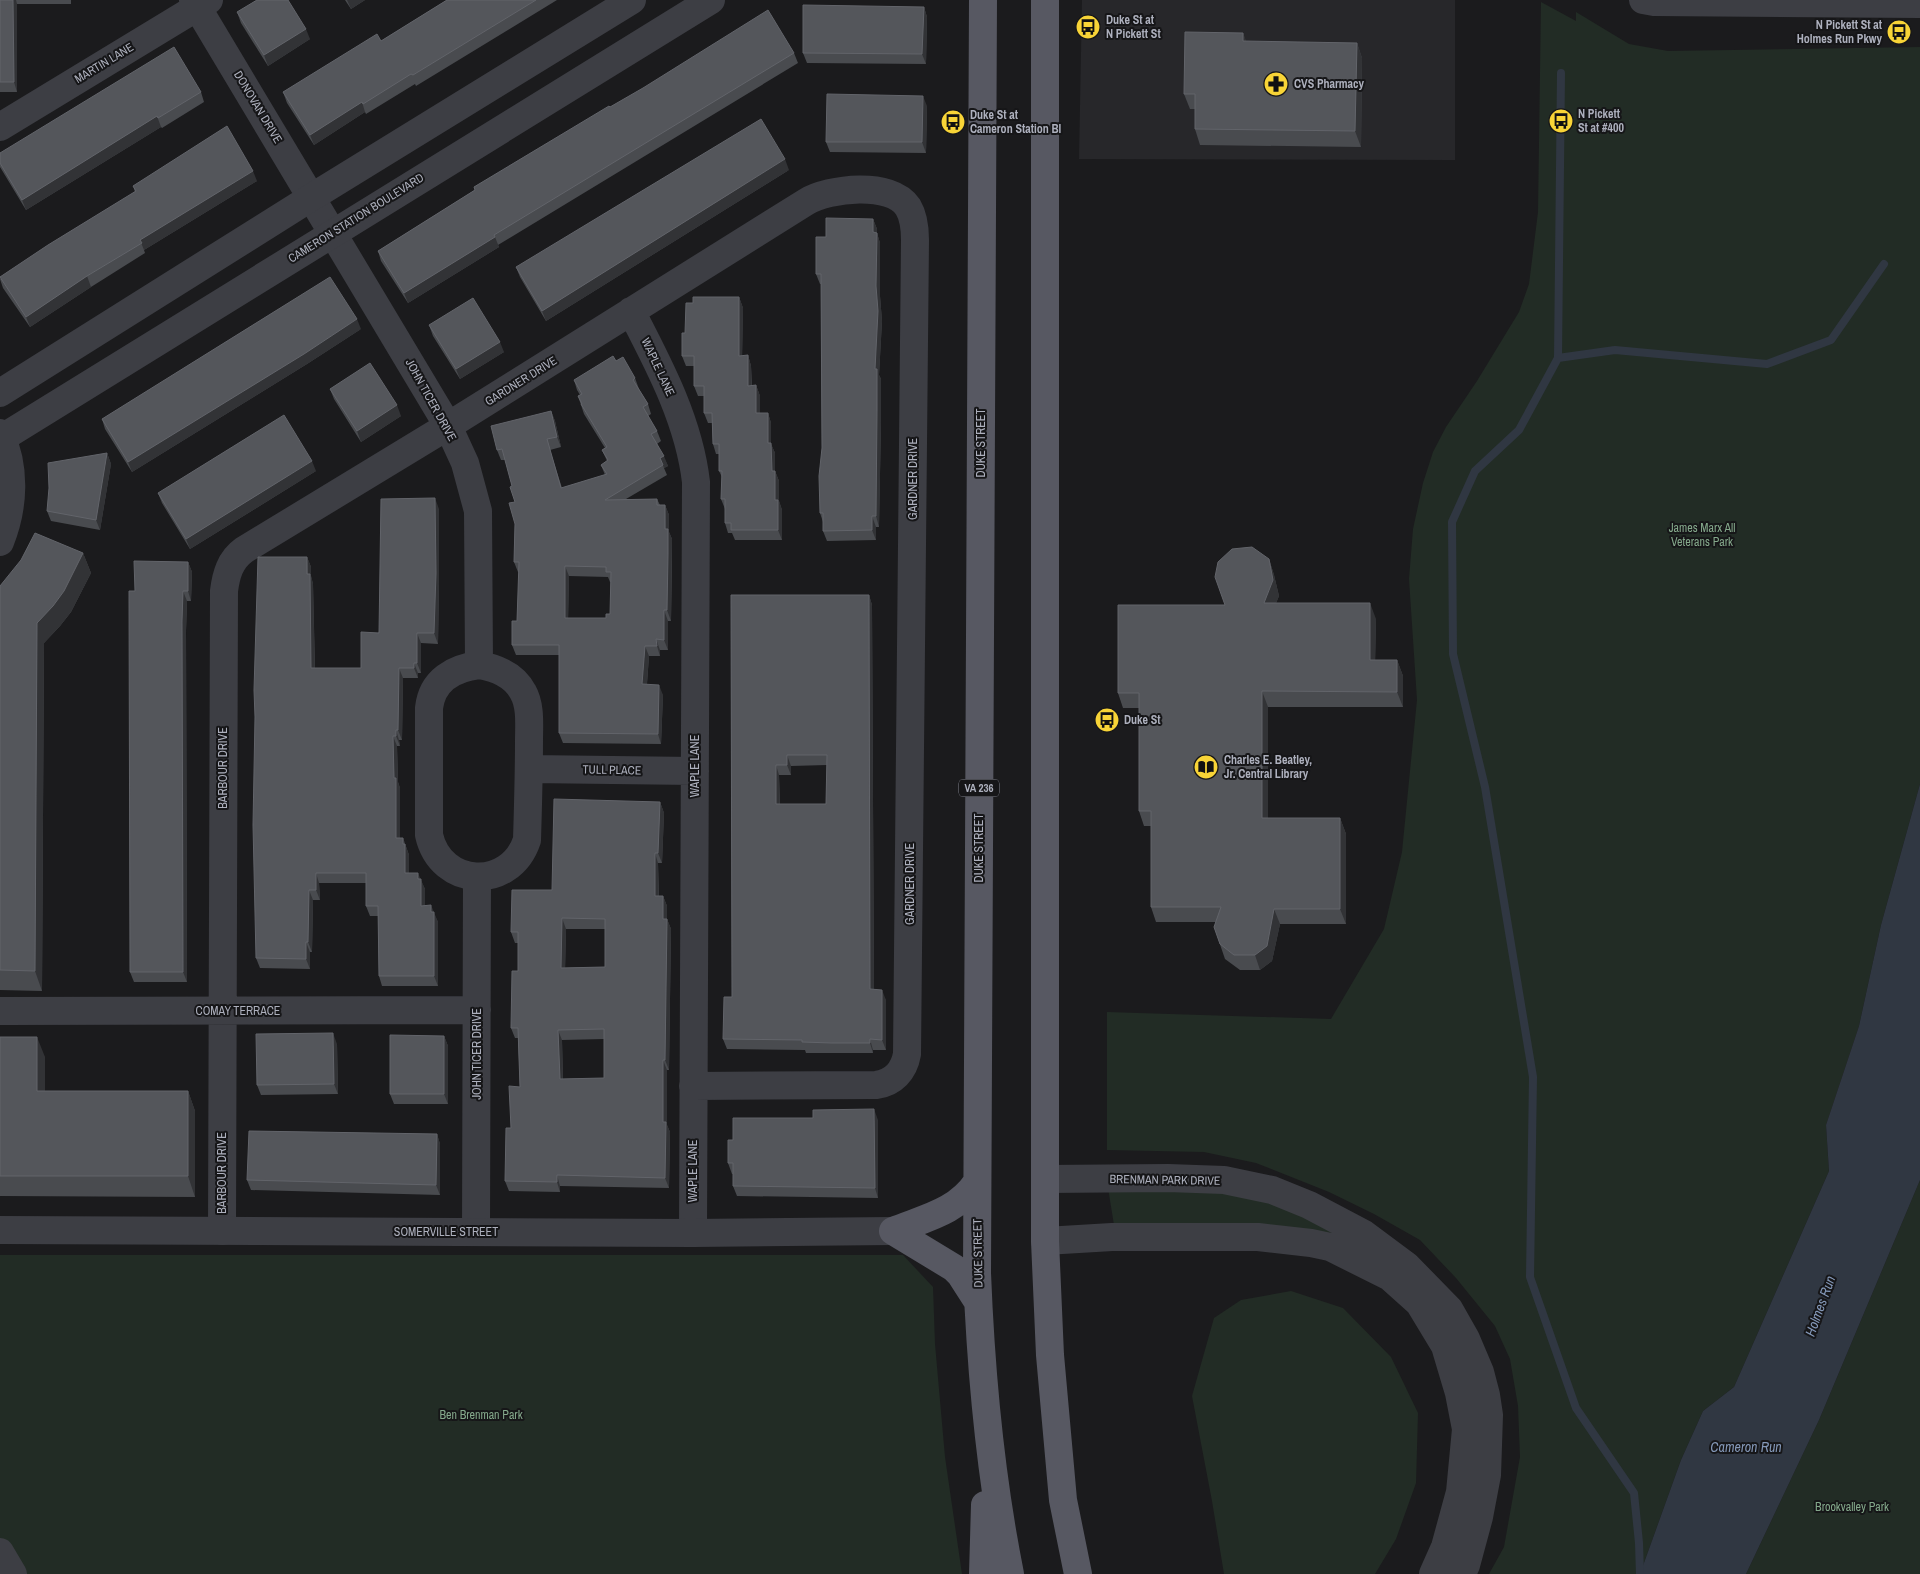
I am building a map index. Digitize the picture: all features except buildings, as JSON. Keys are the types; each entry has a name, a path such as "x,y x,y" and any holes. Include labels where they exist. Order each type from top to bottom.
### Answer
{"main road":[{"name":"DUKE STREET","path":"983,0 977,1182 979,1303 980,1351 988,1440 999,1519 1010,1574"},
{"path":"1045,0 1045,1241 1050,1355 1063,1500 1078,1574"},
{"path":"893,1231 953,1207 966,1198 977,1182"},
{"path":"893,1231 954,1268 979,1303"},
{"path":"980,1351 985,1508 983,1574"}],"street":[{"name":"CAMERON STATION BOULEVARD","path":"0,542 7,524 11,499 10,467 1,436 632,0"},
{"name":"CAMERON STATION BOULEVARD","path":"0,393 712,0"},
{"path":"1643,0 1654,2 1920,4"},
{"name":"DONOVAN DRIVE","path":"200,2 323,215"},
{"name":"MARTIN LANE","path":"0,127 200,2"},
{"name":"GARDNER DRIVE","path":"448,426 815,196 836,190 884,192 900,198 907,206 913,218 915,250 913,571 908,1037 906,1062 902,1070 893,1079 884,1084 876,1085 693,1086"},
{"name":"JOHN TICER DRIVE","path":"323,215 448,426 464,462 478,511 479,665"},
{"name":"WAPLE LANE","path":"631,312 670,391 684,429 694,469 696,503 692,1233"},
{"name":"BARBOUR DRIVE","path":"222,1231 224,591 226,575 237,555 244,550 448,426"},
{"path":"479,665 501,671 510,677 524,693 529,712 529,769 526,840 523,851 517,860 488,876 477,877 464,875 445,865 431,846 428,835 428,708 433,692 445,677 465,667 479,665"},
{"name":"TULL PLACE","path":"529,769 695,771"},
{"name":"JOHN TICER DRIVE","path":"476,1232 477,877"},
{"name":"COMAY TERRACE","path":"0,1011 477,1010"},
{"name":"BRENMAN PARK DRIVE","path":"1045,1179 1186,1178 1224,1180 1272,1190 1310,1205 1364,1234 1407,1266 1449,1309 1466,1339 1480,1372 1486,1395 1489,1415 1487,1475 1479,1517 1462,1574"},
{"name":"SOMERVILLE STREET","path":"0,1230 692,1233 893,1231"},
{"path":"1045,1241 1112,1237 1267,1238 1311,1242 1330,1247 1390,1277 1419,1302 1445,1346 1459,1393 1466,1429 1460,1492 1445,1547 1433,1574"},
{"path":"0,1552 13,1574"}],"shaded area":[{"path":"1082,0 1455,0 1455,160 1079,159"}],"green space":[{"name":"James Marx All Veterans Park","path":"1541,2 1576,21 1576,12 1629,44 1668,51 1920,47 1920,784 1881,925 1859,1026 1826,1125 1829,1171 1734,1387 1703,1411 1681,1460 1640,1574 1489,1574 1504,1547 1520,1457 1518,1406 1510,1359 1495,1326 1456,1278 1420,1240 1374,1214 1329,1192 1256,1163 1204,1152 1107,1150 1107,1012 1331,1019 1384,929 1402,852 1417,700 1409,579 1413,529 1423,483 1433,452 1446,427 1477,381 1519,312 1529,284 1538,212"},
{"name":"Brookvalley Park","path":"1920,1180 1920,1574 1746,1574 1819,1420"},
{"path":"1108,1188 1225,1192 1269,1202 1340,1232 1336,1239 1114,1225"},
{"name":"Ben Brenman Park","path":"0,1255 903,1255 933,1287 935,1344 945,1457 962,1574 0,1574"},
{"path":"1291,1291 1343,1308 1391,1357 1418,1413 1416,1483 1396,1539 1375,1574 1224,1574 1192,1396 1214,1318 1241,1300"}],"water":[{"name":"Cameron Run","path":"1920,784 1920,1180 1819,1420 1746,1574 1640,1574 1681,1460 1703,1411 1734,1387 1829,1171 1826,1125 1859,1026 1881,925"}],"waterway":[{"path":"1561,73 1558,358 1519,430 1475,471 1452,522 1453,654 1485,787 1533,1077 1530,1277 1576,1408 1634,1493 1640,1574"},
{"path":"1558,358 1615,350 1767,364 1831,340 1884,264"}],"place":[{"name":"Duke St at N Pickett St","path":"1088,27"},
{"name":"N Pickett St at Holmes Run Pkwy","path":"1899,32"},
{"name":"CVS Pharmacy","path":"1276,84"},
{"name":"N Pickett St at #400","path":"1561,121"},
{"name":"Duke St at Cameron Station Bl","path":"953,122"},
{"name":"Duke St","path":"1107,720"},
{"name":"Charles E. Beatley, Jr. Central Library","path":"1206,767"}],"water label":[{"name":"Holmes Run","path":"1820,1306"}]}
